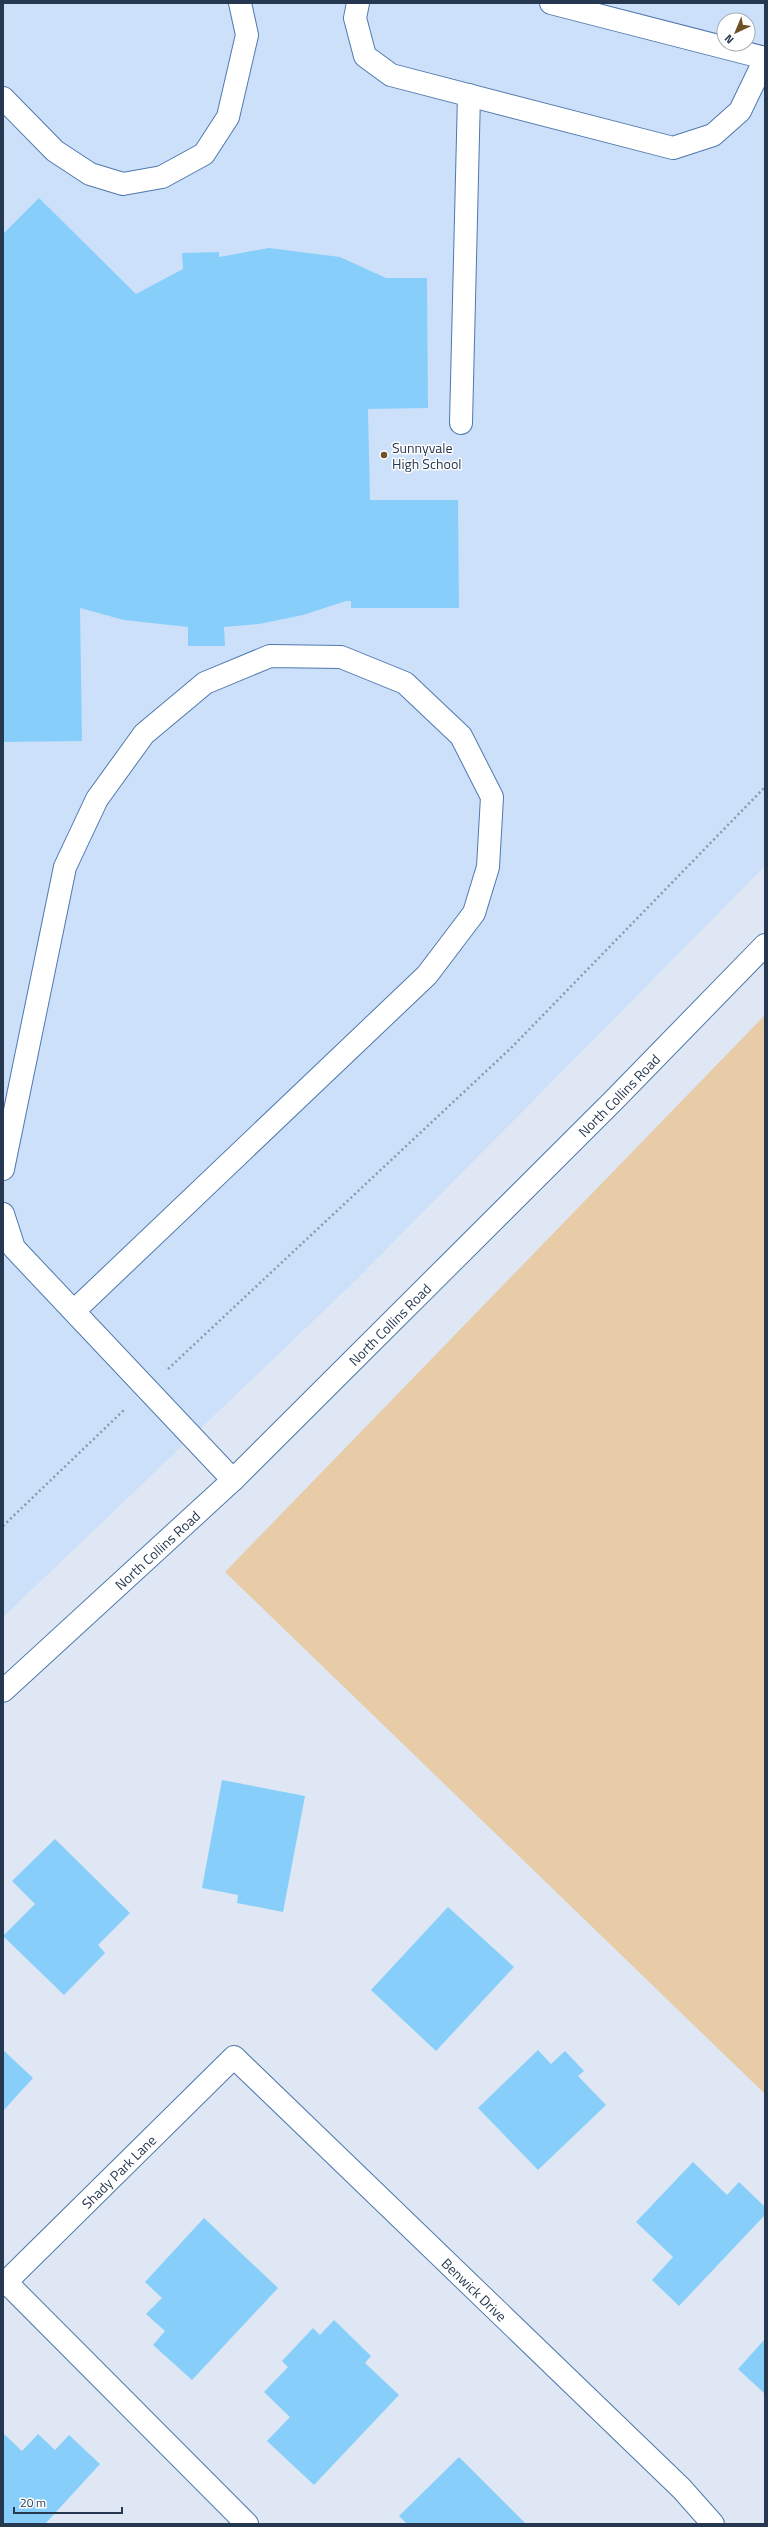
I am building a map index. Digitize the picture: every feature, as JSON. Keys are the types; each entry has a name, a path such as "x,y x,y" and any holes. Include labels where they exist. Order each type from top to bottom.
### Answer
{"street":[{"path":"3,98 55,150 90,174 123,184 162,177 204,154 228,117 247,35 240,3"},
{"path":"358,3 355,18 365,56 391,75 673,148 713,135 740,111 765,58 551,3"},
{"path":"462,423 469,95"},
{"path":"3,1169 65,867 97,799 144,734 205,683 270,656 341,657 405,683 461,736 492,797 488,867 474,913 427,975 74,1311"},
{"name":"North Collins Road","path":"3,1691 233,1480 615,1099 765,945"},
{"path":"3,1214 14,1248 233,1480"},
{"name":"Shady Park Lane","path":"5,2283 234,2057"},
{"name":"Benwick Drive","path":"234,2057 682,2489 713,2524"},
{"path":"5,2283 247,2524"}],"path":[{"path":"3,1526 512,1047 765,787"}],"shaded area":[{"name":"Sunnyvale High School","path":"3,3 765,3 765,866 355,1281 3,1617"},
{"path":"765,1015 765,2094 225,1572"}],"building":[{"path":"39,198 136,294 183,269 182,253 219,252 219,257 269,248 340,257 386,278 427,278 428,408 368,409 370,500 458,500 459,608 351,608 351,601 346,601 303,615 259,624 224,627 225,646 188,646 188,627 124,620 80,608 82,741 3,742 3,234"},
{"path":"222,1780 305,1796 283,1912 237,1903 238,1895 202,1888"},
{"path":"55,1839 130,1913 98,1945 105,1953 64,1995 3,1936 35,1904 12,1881"},
{"path":"448,1907 514,1967 436,2051 371,1990"},
{"path":"3,2050 33,2078 3,2111"},
{"path":"538,2050 551,2064 565,2051 584,2071 578,2076 606,2105 538,2170 478,2108"},
{"path":"693,2162 727,2195 739,2182 765,2207 765,2215 679,2306 652,2280 673,2257 636,2222"},
{"path":"204,2218 278,2288 192,2380 153,2345 165,2331 146,2314 162,2298 145,2282"},
{"path":"334,2320 371,2356 365,2363 399,2395 314,2485 267,2441 290,2417 264,2392 288,2367 282,2361 313,2328 320,2335"},
{"path":"765,2339 765,2394 738,2369"},
{"path":"3,2433 22,2451 38,2434 55,2450 69,2435 100,2464 45,2524 3,2524"},
{"path":"459,2457 526,2524 407,2524 399,2516"}],"place":[{"name":"Sunnyvale High School","path":"384,455"}]}
